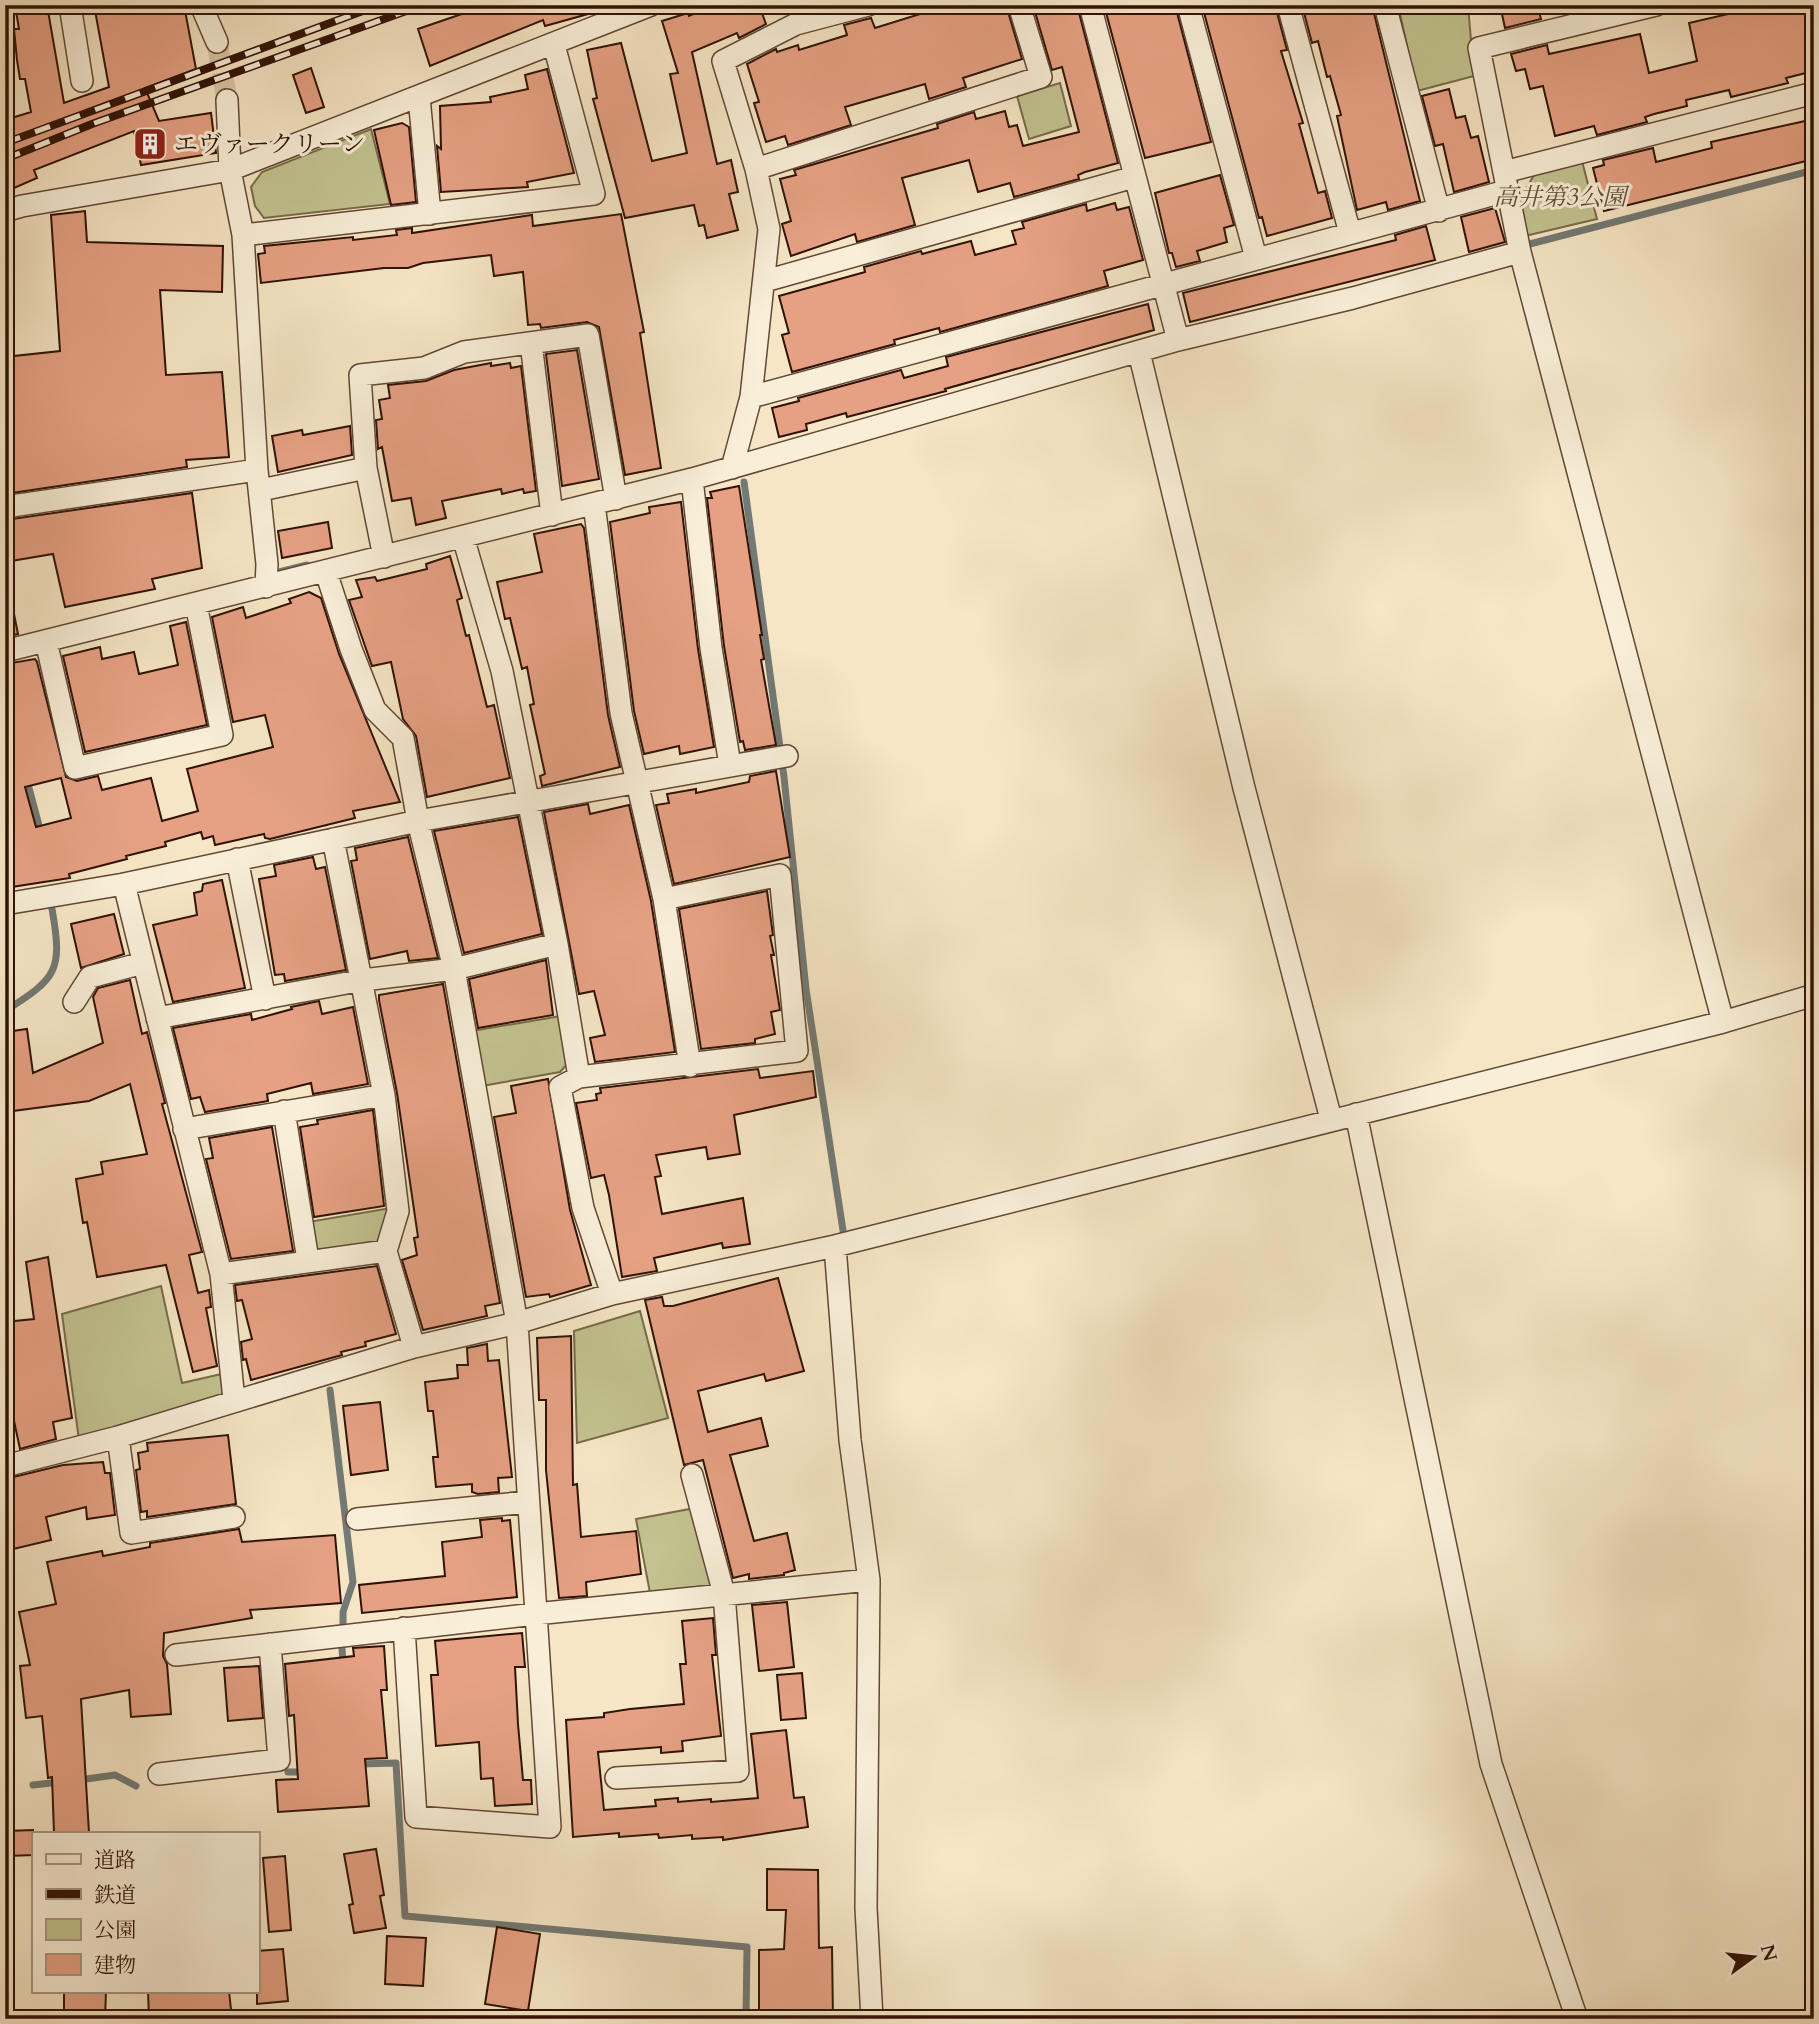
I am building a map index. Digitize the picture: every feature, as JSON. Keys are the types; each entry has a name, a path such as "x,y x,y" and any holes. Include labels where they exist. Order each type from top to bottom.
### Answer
{"street":[{"path":"69,5 82,81"},
{"path":"201,5 217,42"},
{"path":"5,211 22,205 230,170 651,5"},
{"path":"732,468 751,397 769,229 756,169 723,61 796,24 867,5"},
{"path":"756,169 1041,77 1019,5"},
{"path":"1090,5 1178,340"},
{"path":"1188,5 1256,258"},
{"path":"1288,5 1350,233"},
{"path":"1385,5 1439,211"},
{"path":"1656,5 1597,12 1479,48 1520,252 1724,1022"},
{"path":"243,235 594,194 554,45"},
{"path":"751,397 1256,258 1439,211 1505,181 1814,93"},
{"path":"419,97 430,214"},
{"path":"227,100 230,170 243,235 267,564 266,587"},
{"path":"765,281 1134,177"},
{"path":"5,651 692,480 1178,340 1353,298 1520,252"},
{"path":"384,557 366,468 360,375 424,368 464,352 588,335 616,499"},
{"path":"531,343 552,515"},
{"path":"1139,352 1244,788 1331,1119"},
{"path":"5,507 366,468"},
{"path":"692,480 711,649 730,765"},
{"path":"594,505 621,713 664,899 690,1066"},
{"path":"463,537 502,671 557,944 579,1077"},
{"path":"326,572 351,649 375,710 403,738 418,821 454,969 517,1323 550,1826 416,1817 404,1628"},
{"path":"46,641 75,768 222,735 196,604"},
{"path":"5,904 124,884 418,821 637,780 782,757"},
{"path":"333,839 384,1095 398,1211 386,1251 414,1347"},
{"path":"237,859 265,999"},
{"path":"612,1294 583,1208 560,1087 579,1077 690,1066 797,1051 780,875 664,899"},
{"path":"124,884 221,1274 234,1400"},
{"path":"157,1018 363,980 454,969 557,944"},
{"path":"74,1002 90,977 143,963"},
{"path":"5,1466 118,1437 414,1347 517,1323 612,1294 835,1246 1724,1022 1814,995"},
{"path":"184,1129 384,1095"},
{"path":"284,1111 309,1260"},
{"path":"1356,1114 1491,1764 1577,2019"},
{"path":"835,1246 850,1440 869,1580 866,1908 872,2019"},
{"path":"221,1274 386,1251"},
{"path":"118,1437 131,1533 234,1517"},
{"path":"616,1778 738,1771 724,1594 692,1475"},
{"path":"357,1519 527,1502"},
{"path":"176,1655 404,1628 869,1580"},
{"path":"159,1774 279,1760 270,1644"}],"green space":[{"path":"1398,5 1468,5 1474,76 1417,91"},
{"path":"1060,83 1071,126 1029,139 1017,96"},
{"path":"371,129 390,204 264,218 255,206 251,187 262,172"},
{"name":"高井第3公園","path":"1582,161 1597,219 1525,236 1521,198 1535,173"},
{"path":"561,1016 569,1062 560,1072 482,1086 472,1031"},
{"path":"391,1208 377,1245 314,1256 308,1222"},
{"path":"161,1286 182,1383 226,1373 230,1392 79,1440 62,1314"},
{"path":"640,1311 668,1418 577,1443 574,1331"},
{"path":"695,1508 713,1587 650,1593 636,1519"}],"building":[{"path":"15,5 47,5 64,103 109,87 94,5 184,5 196,69 145,88 159,121 211,113 216,153 141,165 134,131 34,170 37,178 5,192 5,120 31,112 25,79 20,79 17,60 14,29 19,29"},
{"path":"488,5 598,5 599,11 545,26 543,20 430,66 418,29"},
{"path":"714,5 759,5 766,24 739,38 737,33 692,52 717,164 731,160 738,192 729,194 738,230 707,238 704,225 699,226 694,205 625,218 593,99 597,98 587,50 621,43 652,161 687,153 670,74 678,73 662,21 688,13 689,16"},
{"path":"949,5 1006,5 1022,59 963,78 966,87 929,99 925,84 845,107 851,125 788,145 785,136 766,142 754,103 759,102 747,64 776,49 777,52 798,45 799,50 847,35 844,25 871,18 875,28"},
{"path":"1033,5 1077,5 1118,163 1085,172 1078,175 1079,179 1014,197 1010,183 978,192 969,160 902,178 915,225 857,242 855,234 791,256 782,224 791,221 780,179 796,175 794,170 938,128 937,124 974,112 976,119 1005,111 1009,127 1017,125 1023,146 1079,132 1062,67 1052,70"},
{"path":"1104,5 1175,5 1211,142 1145,158"},
{"path":"1202,5 1275,5 1287,50 1281,51 1303,123 1299,124 1318,193 1325,191 1332,218 1267,236 1262,217 1259,218"},
{"path":"1302,5 1372,5 1420,201 1388,210 1386,202 1357,210 1337,116 1341,115 1318,41 1312,43"},
{"path":"1500,5 1537,5 1541,19 1505,28"},
{"path":"1767,5 1806,5 1814,50 1814,71 1786,78 1788,83 1731,97 1729,90 1686,100 1687,106 1645,117 1647,122 1597,135 1594,126 1555,136 1543,86 1530,89 1525,69 1516,71 1511,54 1547,45 1549,54 1640,34 1649,73 1697,61 1689,23"},
{"path":"311,68 324,107 306,113 293,75"},
{"path":"547,69 574,173 527,182 528,187 441,192 437,146 441,149 440,106 491,102 490,97 528,89 525,75"},
{"path":"1449,89 1456,118 1465,116 1471,138 1478,136 1489,182 1454,192 1443,144 1435,146 1422,96"},
{"path":"1814,119 1814,157 1806,161 1604,211 1593,168 1604,165 1603,160 1653,148 1656,162 1712,148 1711,142"},
{"path":"402,123 409,127 416,202 391,205 374,130"},
{"path":"1220,175 1234,225 1224,228 1227,242 1197,251 1200,261 1176,267 1172,253 1169,253 1155,193"},
{"path":"1115,203 1117,210 1129,207 1143,260 1104,271 1108,286 940,332 939,328 894,340 895,344 792,372 782,335 789,333 779,296 865,272 864,267 921,251 922,254 971,241 975,255 1016,244 1012,231 1024,228 1022,222 1086,204 1087,211"},
{"path":"1495,208 1505,242 1469,252 1461,217"},
{"path":"85,211 87,242 223,246 222,292 160,290 166,375 222,372 229,457 186,460 187,467 5,494 5,357 60,351 51,215"},
{"path":"621,214 644,332 640,333 661,468 625,475 599,327 587,322 541,328 540,324 528,325 523,272 494,276 491,255 423,263 408,268 384,268 261,283 258,254 265,253 264,246 397,235 396,230 412,228 412,233 532,215 533,226"},
{"path":"1426,226 1435,260 1190,322 1183,293 1396,240 1395,235"},
{"path":"1148,304 1154,330 945,389 946,391 847,417 846,413 806,424 807,430 779,437 772,408 799,401 798,398 901,370 904,378 948,366 946,357"},
{"path":"577,350 599,479 562,486 546,354"},
{"path":"491,363 491,366 510,363 511,368 521,366 536,491 524,493 523,489 502,494 501,489 442,501 446,518 416,525 411,498 392,501 382,447 378,449 376,420 382,419 379,400 390,398 388,385 426,381 454,370"},
{"path":"350,426 352,455 278,472 272,436 302,430 303,435"},
{"path":"739,486 762,635 764,659 761,660 776,745 745,750 743,741 740,742 724,646 707,498 712,498 710,492"},
{"path":"192,493 202,568 152,579 155,589 65,607 53,554 5,562 5,520"},
{"path":"681,502 698,649 714,747 680,754 679,746 644,754 634,711 610,522 650,513 649,507"},
{"path":"328,522 332,548 282,558 278,531"},
{"path":"581,524 584,528 608,715 620,767 542,786 540,776 545,774 530,705 534,704 527,667 522,669 510,618 505,619 497,582 542,572 534,534"},
{"path":"450,556 462,598 457,600 466,636 469,635 487,707 494,705 510,778 427,797 416,736 403,719 391,662 372,666 349,600 362,597 356,580 375,577 377,581 427,569 426,564"},
{"path":"309,592 321,598 339,654 400,802 353,811 355,818 270,839 265,838 264,834 215,845 213,836 203,839 201,832 165,842 166,846 126,856 127,859 69,874 70,878 5,888 5,664 35,659 37,662 66,777 77,781 98,776 102,790 151,778 162,821 198,811 187,769 273,747 265,715 233,722 212,617 243,607 246,618 291,603 289,599","holes":["61,778 71,818 36,827 25,787"]},
{"path":"14,614 18,634 5,637 5,615"},
{"path":"186,622 207,725 85,752 63,656 100,647 102,659 134,652 139,674 178,665 170,626"},
{"path":"776,771 790,857 674,884 656,805 669,803 667,794 696,789 696,793 749,782 750,776"},
{"path":"588,804 590,814 629,805 651,901 675,1052 595,1062 590,1038 605,1035 594,991 579,994 544,812"},
{"path":"518,817 542,934 464,953 434,831"},
{"path":"408,837 438,958 409,961 407,951 370,959 351,861 357,860 355,848"},
{"path":"313,857 316,869 325,867 346,970 285,981 284,974 275,975 259,879 276,876 274,865"},
{"path":"222,880 245,988 173,1002 153,925 197,915 194,893 202,891 203,884"},
{"path":"767,891 773,935 770,936 774,955 771,955 780,1010 771,1012 775,1034 755,1039 755,1043 701,1049 679,909"},
{"path":"114,914 124,954 81,968 71,924"},
{"path":"546,960 553,1015 478,1028 469,979"},
{"path":"130,980 142,1034 147,1032 165,1103 162,1104 202,1252 189,1255 198,1293 209,1290 211,1307 206,1308 217,1366 193,1372 166,1265 97,1277 87,1222 83,1223 76,1179 103,1174 101,1162 147,1154 130,1084 89,1101 5,1112 5,1032 27,1029 33,1073 103,1043 93,997 98,988"},
{"path":"443,984 500,1303 485,1306 487,1316 423,1330 402,1260 417,1255 414,1238 418,1237 397,1093 379,995"},
{"path":"319,1001 322,1014 353,1007 368,1084 313,1094 311,1083 267,1094 268,1101 205,1112 200,1097 191,1099 173,1028 251,1014 252,1020"},
{"path":"758,1069 760,1078 813,1071 816,1097 734,1115 740,1154 708,1159 706,1147 656,1155 661,1176 655,1177 662,1214 743,1198 750,1244 723,1248 722,1243 654,1258 657,1271 622,1277 604,1175 591,1178 576,1103 597,1100 596,1094 601,1093 600,1088"},
{"path":"548,1079 570,1210 591,1285 550,1297 549,1294 526,1297 494,1117 516,1113 511,1086"},
{"path":"373,1110 384,1206 314,1217 300,1127 318,1124 317,1120"},
{"path":"272,1127 293,1251 231,1259 206,1159 213,1158 209,1138"},
{"path":"48,1257 72,1418 53,1422 56,1439 20,1449 10,1402 5,1402 5,1322 34,1319 26,1262"},
{"path":"377,1266 396,1334 365,1342 366,1346 341,1352 342,1355 251,1380 246,1359 243,1360 241,1342 252,1339 242,1300 237,1301 235,1285"},
{"path":"778,1278 804,1371 766,1381 764,1374 698,1391 708,1432 761,1418 768,1446 730,1455 754,1541 787,1533 795,1570 784,1575 749,1579 749,1574 733,1578 703,1460 684,1465 645,1300 662,1297 664,1306 673,1306"},
{"path":"571,1336 573,1485 577,1484 581,1537 636,1531 641,1574 586,1582 587,1596 559,1598 546,1470 546,1400 539,1400 537,1338"},
{"path":"487,1344 488,1361 499,1360 512,1477 498,1478 499,1492 478,1494 472,1492 472,1484 436,1487 433,1457 438,1457 433,1411 428,1411 425,1382 458,1378 457,1365 468,1365 467,1348"},
{"path":"380,1402 388,1470 351,1475 343,1406"},
{"path":"228,1435 236,1504 147,1517 147,1511 141,1512 136,1470 140,1469 138,1453 148,1451 147,1443"},
{"path":"103,1462 105,1473 110,1473 115,1515 87,1519 86,1507 46,1517 51,1540 5,1551 5,1479 63,1465"},
{"path":"502,1518 502,1521 510,1520 517,1597 362,1613 359,1585 445,1576 442,1542 482,1537 480,1520"},
{"path":"239,1529 242,1542 335,1535 341,1603 250,1610 252,1618 164,1633 163,1656 167,1664 171,1714 131,1717 129,1690 81,1699 89,1832 54,1832 52,1777 48,1778 42,1716 26,1718 20,1666 30,1665 19,1612 56,1604 47,1562 102,1551 103,1556 150,1547 150,1543"},
{"path":"787,1602 794,1667 759,1671 752,1605"},
{"path":"713,1618 716,1655 712,1655 721,1736 682,1741 683,1751 661,1753 661,1747 598,1752 604,1810 656,1806 655,1800 678,1798 678,1802 711,1799 711,1802 758,1798 751,1734 786,1730 794,1798 804,1797 808,1827 723,1840 723,1837 692,1839 692,1835 659,1838 658,1834 619,1837 619,1833 573,1837 566,1720 604,1717 604,1713 630,1709 684,1704 680,1664 686,1664 682,1621"},
{"path":"522,1633 525,1667 515,1667 518,1724 523,1780 531,1780 532,1804 495,1806 493,1778 481,1779 479,1742 436,1746 431,1675 438,1675 435,1641"},
{"path":"384,1646 387,1690 381,1690 387,1758 365,1759 369,1806 278,1812 276,1780 298,1779 294,1715 289,1716 285,1664 354,1656 353,1648"},
{"path":"259,1666 263,1718 228,1721 224,1668"},
{"path":"802,1673 806,1718 781,1720 777,1675"},
{"path":"33,1830 32,1855 8,1856 7,1831"},
{"path":"376,1849 384,1895 380,1896 386,1928 354,1933 349,1905 353,1904 344,1854"},
{"path":"285,1856 291,1930 269,1932 263,1858"},
{"path":"767,1869 818,1870 819,1948 832,1947 833,2019 759,2019 759,1950 784,1949 786,1910 767,1910"},
{"path":"497,1927 540,1934 528,2011 485,2004"},
{"path":"387,1936 426,1938 423,1986 385,1984"},
{"path":"283,1949 288,2001 257,2004 259,1951"},
{"path":"64,1993 106,1993 105,2019 64,2019"},
{"path":"148,1993 229,1993 232,2019 149,2019"}],"waterway":[{"path":"1526,245 1814,170"},
{"path":"744,482 784,777 806,989 844,1237"},
{"path":"271,574 307,565"},
{"path":"26,777 41,833"},
{"path":"5,1011 36,990 52,971 57,946 52,909"},
{"path":"330,1390 353,1582 343,1612 343,1626"},
{"path":"342,1648 343,1665"},
{"path":"359,1764 396,1763 405,1916 747,1947 746,2019"},
{"path":"288,1772 305,1772"},
{"path":"79,1780 115,1775 136,1786"},
{"path":"33,1785 60,1782"}],"tunnel":[{"path":"217,42 227,100"}],"railway":[{"path":"5,143 379,5"},
{"path":"5,159 92,124 423,5"}],"place":[{"name":"エヴァークリーン","path":"150,144"}]}
